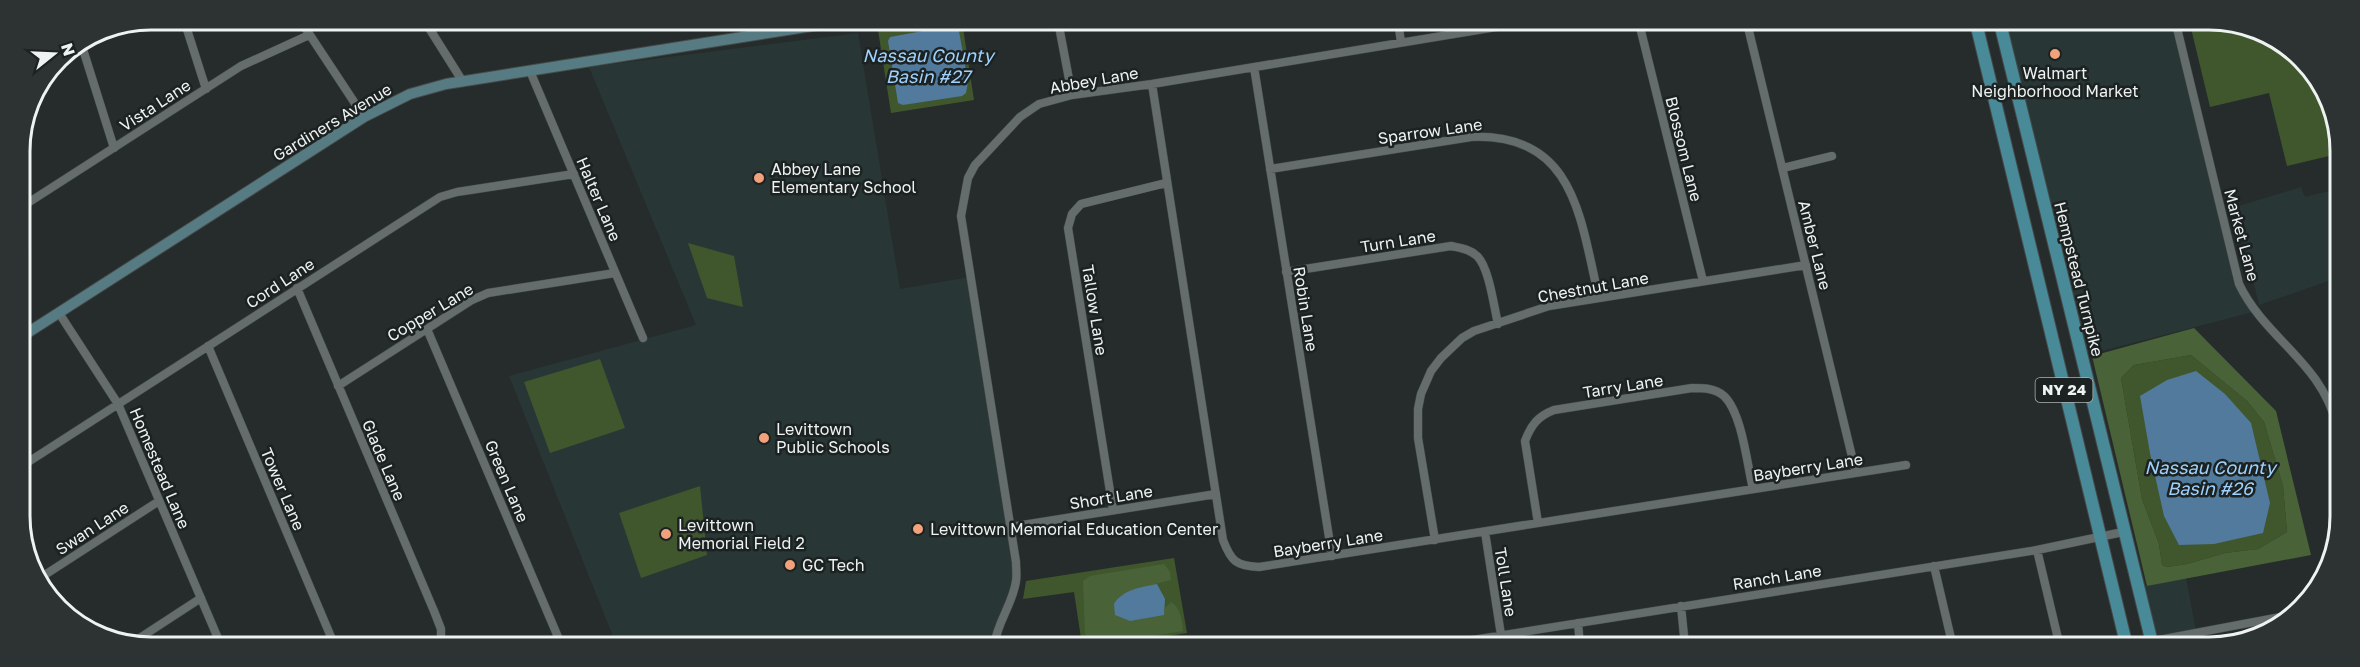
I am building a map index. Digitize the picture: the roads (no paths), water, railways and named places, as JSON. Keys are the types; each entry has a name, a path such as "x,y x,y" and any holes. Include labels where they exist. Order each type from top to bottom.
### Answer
{"main road":[{"name":"Gardiners Avenue","path":"30,331 364,117 410,94 463,82 784,30"},
{"name":"NY 24","path":"1978,30 2125,637"},
{"name":"Hempstead Turnpike","path":"2002,30 2150,637"}],"street":[{"path":"187,30 206,89"},
{"path":"306,30 364,117"},
{"path":"430,30 463,82"},
{"path":"1061,30 1072,95"},
{"path":"1399,30 1401,42"},
{"name":"Abbey Lane","path":"995,637 997,628 1011,600 1016,581 1016,562 961,216 968,178 975,165 1020,117 1039,104 1072,95 1152,84 1477,30"},
{"name":"Blossom Lane","path":"1641,30 1703,282"},
{"name":"Amber Lane","path":"1749,30 1856,473"},
{"name":"Market Lane","path":"2177,30 2239,284 2253,310 2315,376 2330,404"},
{"name":"Vista Lane","path":"30,202 241,66 309,35"},
{"path":"84,53 114,148"},
{"name":"Robin Lane","path":"1254,67 1332,556"},
{"name":"Halter Lane","path":"530,71 643,338"},
{"name":"Bayberry Lane","path":"1152,84 1223,540 1228,554 1235,562 1245,566 1259,567 1906,465"},
{"name":"Sparrow Lane","path":"1270,169 1471,137 1500,138 1521,143 1547,159 1571,189 1599,298"},
{"path":"1783,168 1832,156"},
{"name":"Cord Lane","path":"30,461 440,197 457,192 574,174"},
{"name":"Tallow Lane","path":"1113,510 1068,228 1072,214 1081,204 1166,183"},
{"name":"Turn Lane","path":"1286,272 1451,246 1460,248 1470,251 1483,265 1498,324"},
{"name":"Chestnut Lane","path":"1435,540 1418,438 1418,410 1421,394 1431,371 1450,348 1474,331 1549,306 1806,265"},
{"name":"Copper Lane","path":"338,386 472,300 488,293 615,273"},
{"name":"Glade Lane","path":"297,288 434,611 441,629 441,637"},
{"name":"Homestead Lane","path":"58,313 118,404 217,637"},
{"name":"Green Lane","path":"427,329 558,637"},
{"name":"Tower Lane","path":"208,346 331,637"},
{"name":"Tarry Lane","path":"1538,524 1526,441 1530,428 1539,417 1554,410 1706,388 1723,395 1731,406 1753,489"},
{"name":"Short Lane","path":"1010,527 1216,494"},
{"name":"Swan Lane","path":"46,574 159,501"},
{"name":"Toll Lane","path":"1485,532 1501,635"},
{"name":"Ranch Lane","path":"1489,637 2037,550 2123,532"},
{"path":"2037,550 2058,637"},
{"path":"1934,566 1951,637"},
{"path":"142,636 201,598"},
{"path":"1681,606 1684,637"},
{"path":"2186,637 2272,619"},
{"path":"1578,623 1579,637"}],"water":[{"name":"Nassau County Basin #27","path":"928,30 959,31 968,82 966,93 962,96 903,105 898,103 888,41 890,37"},
{"name":"Nassau County Basin #26","path":"2196,371 2225,394 2251,423 2270,503 2263,533 2214,544 2179,545 2164,516 2140,396 2167,380"},
{"path":"1157,584 1165,599 1164,615 1130,621 1115,615 1114,604 1122,595"}],"place":[{"name":"Walmart Neighborhood Market","path":"2055,54"},
{"name":"Abbey Lane Elementary School","path":"759,178"},
{"name":"Levittown Public Schools","path":"764,438"},
{"name":"Levittown Memorial Education Center","path":"918,529"},
{"name":"Levittown Memorial Field 2","path":"666,534"},
{"name":"GC Tech","path":"790,565"}]}
